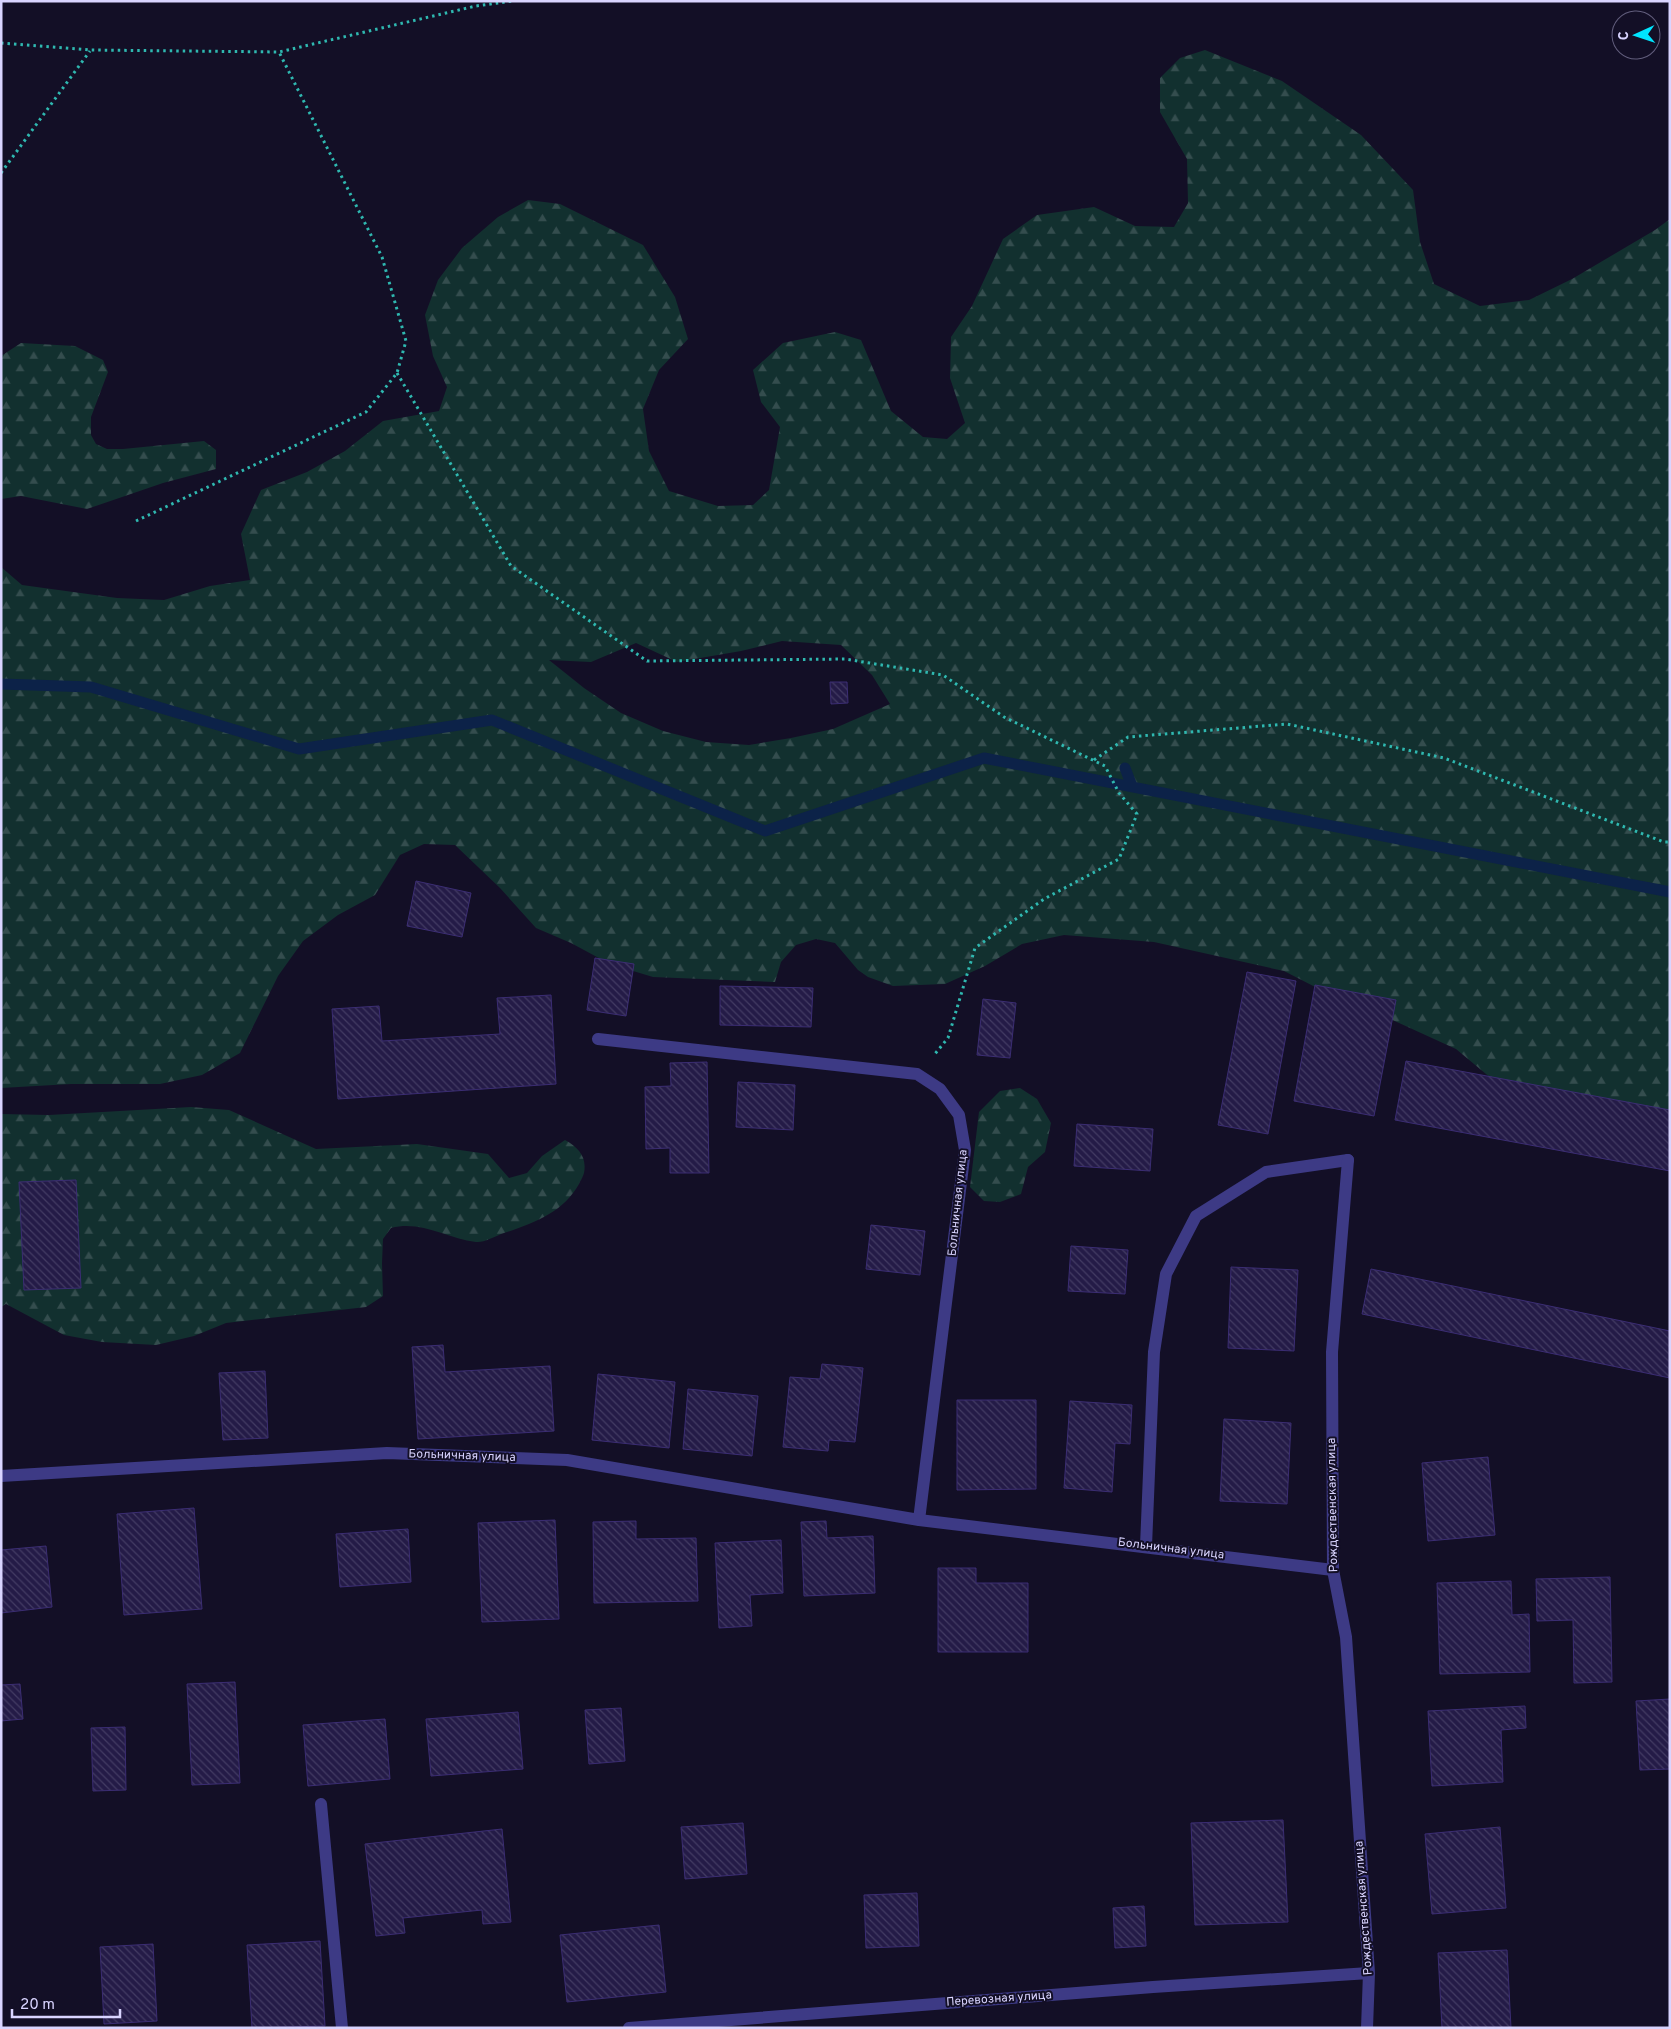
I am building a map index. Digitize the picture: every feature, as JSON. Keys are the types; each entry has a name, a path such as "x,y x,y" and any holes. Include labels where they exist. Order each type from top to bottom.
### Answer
{"street":[{"name":"Больничная улица","path":"598,1039 916,1074 940,1089 959,1116 965,1150 919,1520"},
{"name":"Рождественская улица","path":"1146,1546 1154,1352 1166,1274 1196,1216 1266,1172 1348,1160 1332,1352 1333,1570 1346,1637 1369,1973 1367,2028"},
{"name":"Больничная улица","path":"1,1476 387,1453 557,1460 919,1520 1333,1570"},
{"path":"321,1804 342,2028"},
{"name":"Перевозная улица","path":"629,2028 1153,1987 1369,1973"}],"path":[{"path":"1,43 91,50 279,52 476,6 513,1"},
{"path":"1,173 91,50"},
{"path":"136,521 366,412 396,373 406,341 382,258 279,52"},
{"path":"396,373 511,566 647,661 845,659 943,674 1004,717 1105,766 1119,793 1137,814 1119,859 1044,899 974,948 948,1038 916,1074"},
{"path":"1094,761 1128,737 1287,724 1444,758 1664,842 1670,842"}],"green space":[{"path":"1205,50 1282,81 1361,135 1413,190 1420,242 1434,284 1480,306 1529,300 1572,279 1655,230 1670,219 1670,1119 1492,1079 1456,1049 1364,1007 1323,991 1284,971 1154,942 1064,935 1022,944 985,966 945,984 893,986 868,977 858,970 835,943 816,939 796,945 781,962 775,982 653,977 610,964 571,943 536,928 500,888 455,845 424,844 400,855 375,895 338,915 303,941 278,976 240,1053 202,1075 160,1084 71,1084 1,1088 1,567 22,585 117,598 164,600 210,586 250,580 241,534 261,490 307,472 345,451 383,421 439,411 447,387 433,356 425,315 438,280 462,248 498,217 528,200 560,204 643,245 675,297 688,339 659,370 643,409 649,451 669,491 718,506 753,505 769,490 780,427 761,402 753,370 783,343 835,332 861,340 891,411 923,437 947,439 965,423 950,378 951,337 972,306 1003,239 1037,215 1094,207 1135,226 1174,227 1188,203 1187,159 1160,112 1160,78 1180,58","holes":["782,641 841,645 872,675 890,704 833,729 749,745 706,742 663,731 621,713 584,688 549,660 591,662 636,643 677,662 741,651"]},
{"path":"21,343 75,346 103,360 108,372 91,417 91,435 96,444 107,449 123,449 204,441 216,450 216,469 163,483 87,509 21,496 1,499 1,356"},
{"path":"1020,1088 1037,1099 1051,1123 1045,1152 1028,1167 1021,1194 1000,1202 984,1201 970,1187 979,1112 1000,1091"},
{"path":"191,1107 229,1110 316,1149 417,1144 488,1154 509,1178 527,1173 542,1156 565,1140 581,1154 585,1167 579,1184 564,1203 555,1210 524,1226 485,1241 465,1240 434,1230 413,1226 391,1228 383,1239 383,1296 366,1307 226,1323 194,1336 156,1345 102,1342 64,1335 6,1304 1,1307 1,1114 49,1115"}],"building":[{"path":"830,682 847,682 848,703 831,704"},
{"path":"416,881 471,893 462,937 407,926"},
{"path":"595,958 634,964 626,1016 587,1010"},
{"path":"1247,972 1296,981 1268,1134 1218,1125"},
{"path":"1315,985 1396,1000 1374,1116 1294,1101"},
{"path":"720,986 813,988 811,1027 720,1025"},
{"path":"551,995 556,1084 338,1099 332,1009 379,1006 382,1041 500,1034 497,998"},
{"path":"983,999 1016,1003 1010,1058 977,1055"},
{"path":"1406,1061 1670,1110 1670,1171 1395,1120"},
{"path":"707,1062 709,1173 670,1173 670,1148 646,1149 645,1087 671,1086 670,1063"},
{"path":"738,1082 795,1085 793,1130 736,1127"},
{"path":"1077,1124 1153,1129 1150,1171 1074,1166"},
{"path":"76,1180 81,1288 24,1290 19,1182"},
{"path":"871,1225 925,1231 920,1275 866,1269"},
{"path":"1071,1246 1128,1250 1125,1294 1068,1291"},
{"path":"1231,1267 1298,1270 1294,1351 1228,1348"},
{"path":"1371,1269 1670,1331 1670,1378 1362,1314"},
{"path":"443,1345 445,1372 550,1366 554,1431 418,1439 412,1347"},
{"path":"822,1364 863,1368 855,1442 829,1440 828,1451 783,1447 790,1377 820,1379"},
{"path":"265,1371 268,1438 223,1440 219,1373"},
{"path":"598,1374 675,1382 669,1448 592,1440"},
{"path":"688,1389 758,1396 752,1456 683,1449"},
{"path":"957,1400 1036,1400 1036,1489 957,1490"},
{"path":"1070,1401 1132,1405 1130,1444 1115,1443 1112,1492 1064,1488"},
{"path":"1224,1419 1291,1423 1287,1504 1220,1501"},
{"path":"1488,1457 1495,1535 1428,1541 1422,1463"},
{"path":"194,1508 202,1609 124,1615 117,1514"},
{"path":"555,1520 559,1619 482,1622 478,1523"},
{"path":"636,1521 636,1539 696,1538 698,1601 594,1603 593,1522"},
{"path":"826,1521 827,1538 873,1536 875,1593 804,1596 801,1522"},
{"path":"408,1529 411,1582 340,1587 336,1534"},
{"path":"781,1540 783,1593 750,1595 752,1626 719,1628 715,1543"},
{"path":"46,1546 52,1607 1,1613 1,1550"},
{"path":"938,1568 976,1568 976,1583 1028,1583 1028,1652 938,1652"},
{"path":"1610,1577 1612,1682 1574,1683 1573,1620 1537,1621 1536,1579"},
{"path":"1511,1581 1512,1615 1529,1614 1530,1672 1440,1674 1437,1583"},
{"path":"235,1682 240,1783 192,1785 187,1684"},
{"path":"20,1684 23,1719 1,1721 1,1685"},
{"path":"1670,1699 1670,1769 1640,1770 1636,1701"},
{"path":"1525,1706 1526,1728 1501,1730 1503,1782 1432,1786 1428,1711"},
{"path":"621,1708 625,1761 589,1764 585,1710"},
{"path":"518,1712 523,1769 431,1776 426,1719"},
{"path":"385,1719 390,1779 308,1786 303,1725"},
{"path":"125,1727 126,1790 93,1791 91,1728"},
{"path":"1283,1820 1288,1922 1195,1925 1191,1823"},
{"path":"743,1823 747,1874 685,1879 681,1827"},
{"path":"1500,1827 1506,1908 1432,1914 1425,1834"},
{"path":"502,1829 511,1922 483,1924 482,1910 403,1918 405,1933 376,1936 365,1844"},
{"path":"917,1893 919,1946 866,1948 864,1895"},
{"path":"1144,1906 1146,1946 1115,1948 1113,1908"},
{"path":"659,1925 666,1992 567,2002 560,1935"},
{"path":"320,1941 325,2026 252,2028 247,1945"},
{"path":"153,1944 157,2021 104,2024 100,1947"},
{"path":"1507,1950 1511,2028 1442,2028 1438,1953"}],"waterway":[{"path":"1,684 91,687 299,749 492,720 765,831 984,758 1670,892"},
{"path":"1125,768 1132,786"}]}
